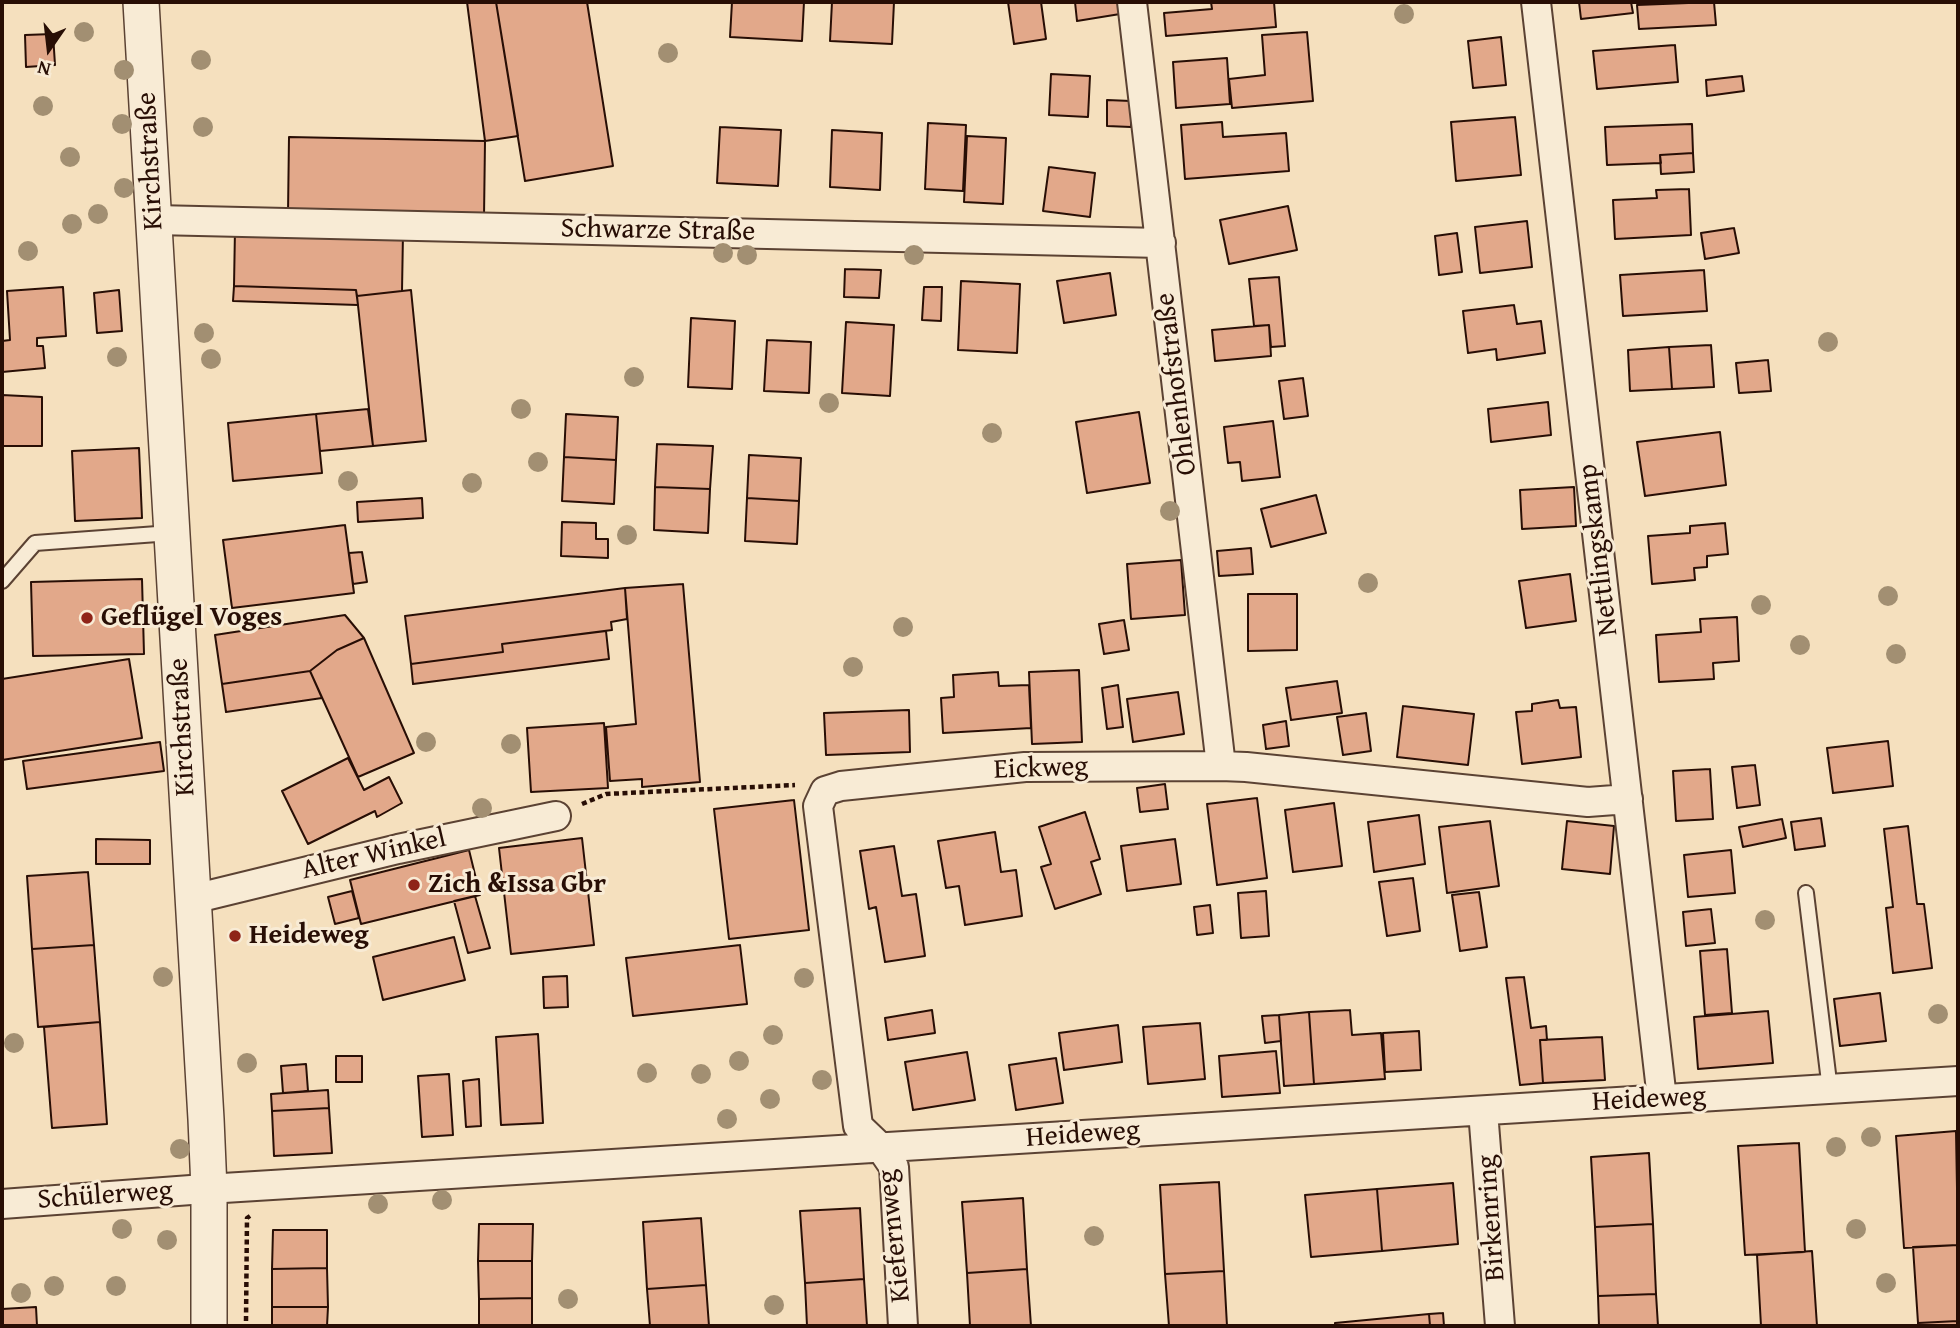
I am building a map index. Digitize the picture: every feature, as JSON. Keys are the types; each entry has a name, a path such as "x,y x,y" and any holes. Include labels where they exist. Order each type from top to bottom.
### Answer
{"street":[{"name":"Kirchstraße","path":"141,2 209,1189 209,1326"},
{"name":"Ohlenhofstraße","path":"1132,2 1221,766"},
{"name":"Nettlingskamp","path":"1536,2 1662,1099"},
{"name":"Schwarze Straße","path":"155,220 1161,243"},
{"name":"Eickweg","path":"825,791 841,786 1025,767 1246,766 1588,802 1628,799"},
{"path":"825,791 818,806 858,1126 881,1148"},
{"name":"Alter Winkel","path":"192,899 398,849 556,816"},
{"name":"Heideweg","path":"209,1189 1958,1081"},
{"name":"Birkenring","path":"1483,1111 1500,1326"},
{"name":"Kiefernweg","path":"881,1148 894,1167 903,1326"},
{"name":"Schülerweg","path":"2,1204 209,1189"}],"lane":[{"path":"2,581 35,543 172,533"},
{"path":"1806,893 1830,1090"}],"path":[{"path":"556,816 606,794 794,785 825,791"},
{"path":"246,1326 247,1218"}],"building":[{"path":"467,2 496,2 518,136 485,141"},
{"path":"496,2 587,2 613,166 525,181"},
{"path":"732,2 804,2 802,41 730,37"},
{"path":"832,2 894,2 892,44 830,41"},
{"path":"1008,2 1041,2 1046,39 1014,44"},
{"path":"1075,2 1118,2 1120,14 1077,21"},
{"path":"1211,2 1274,2 1276,27 1166,36 1164,13 1212,9"},
{"path":"1579,2 1631,2 1633,13 1581,19"},
{"path":"1714,2 1716,25 1639,29 1637,5"},
{"path":"1307,32 1313,101 1232,108 1229,79 1265,75 1262,35"},
{"path":"53,34 55,65 26,67 25,35"},
{"path":"1501,37 1506,85 1473,88 1468,41"},
{"path":"1675,45 1678,82 1597,89 1593,51"},
{"path":"1227,58 1230,104 1176,108 1173,62"},
{"path":"1051,74 1090,76 1088,117 1049,115"},
{"path":"1742,76 1744,91 1707,96 1706,80"},
{"path":"1107,100 1131,101 1131,127 1107,126"},
{"path":"1515,117 1521,175 1456,181 1451,122"},
{"path":"1222,122 1223,137 1286,133 1289,171 1185,179 1181,125"},
{"path":"928,123 966,125 963,191 925,189"},
{"path":"1692,124 1693,153 1660,155 1661,163 1607,165 1605,127"},
{"path":"720,127 781,130 778,186 717,183"},
{"path":"832,130 882,133 880,190 830,187"},
{"path":"967,136 1006,138 1003,204 964,202"},
{"path":"289,137 485,141 484,217 288,213"},
{"path":"1693,153 1694,172 1661,174 1660,155"},
{"path":"1049,167 1095,173 1090,217 1043,211"},
{"path":"1689,189 1691,235 1615,239 1613,200 1657,198 1656,190"},
{"path":"1288,206 1297,250 1229,264 1220,220"},
{"path":"1527,221 1532,267 1480,273 1475,227"},
{"path":"1734,228 1739,253 1705,259 1701,233"},
{"path":"235,229 403,233 402,291 357,296 356,290 234,286"},
{"path":"1457,233 1462,272 1439,275 1435,236"},
{"path":"845,269 881,270 879,298 844,297"},
{"path":"1704,270 1707,311 1623,316 1620,275"},
{"path":"1110,273 1116,315 1064,323 1057,281"},
{"path":"1279,277 1285,346 1271,347 1269,325 1254,326 1249,279"},
{"path":"961,281 1020,284 1017,353 958,350"},
{"path":"234,286 356,290 358,305 233,301"},
{"path":"63,287 66,336 37,338 37,346 43,346 45,368 2,372 2,341 10,340 7,291"},
{"path":"924,287 942,287 941,321 922,320"},
{"path":"119,290 122,331 97,333 94,293"},
{"path":"411,290 426,441 373,446 357,296"},
{"path":"1514,305 1517,324 1541,321 1545,353 1497,360 1496,349 1468,353 1463,311"},
{"path":"691,318 735,321 732,389 688,387"},
{"path":"846,322 894,325 890,396 842,393"},
{"path":"1269,325 1271,356 1215,361 1212,330"},
{"path":"767,340 811,342 809,393 764,391"},
{"path":"1711,345 1714,387 1672,389 1669,347"},
{"path":"1669,347 1672,389 1630,391 1628,350"},
{"path":"1768,360 1771,391 1739,393 1736,363"},
{"path":"1303,378 1308,416 1284,419 1279,381"},
{"path":"2,395 42,397 42,446 2,446"},
{"path":"1548,402 1551,435 1491,442 1488,409"},
{"path":"368,409 373,446 320,451 316,414"},
{"path":"1139,412 1150,483 1087,493 1076,422"},
{"path":"316,414 322,473 233,481 228,423"},
{"path":"566,414 618,417 616,460 564,457"},
{"path":"1273,421 1280,477 1242,481 1240,462 1228,463 1224,427"},
{"path":"1720,432 1726,485 1645,496 1637,442"},
{"path":"657,444 713,446 710,489 655,487"},
{"path":"139,448 142,518 75,521 72,451"},
{"path":"749,455 801,458 799,501 747,498"},
{"path":"564,457 616,460 614,504 562,501"},
{"path":"655,487 710,489 708,533 654,530"},
{"path":"1574,487 1576,526 1522,529 1520,490"},
{"path":"1316,495 1326,533 1271,547 1261,509"},
{"path":"422,498 423,518 358,522 357,502"},
{"path":"747,498 799,501 797,544 745,541"},
{"path":"562,522 596,523 596,539 608,539 608,558 561,556"},
{"path":"1725,523 1728,554 1707,556 1707,567 1694,568 1695,580 1652,584 1648,536 1690,533 1690,526"},
{"path":"345,525 354,593 232,608 223,540"},
{"path":"1251,548 1253,574 1219,576 1217,551"},
{"path":"362,552 367,582 353,584 349,553"},
{"path":"1181,560 1185,615 1131,619 1127,564"},
{"path":"1570,574 1576,621 1526,628 1519,581"},
{"name":"Geflügel Voges","path":"142,579 144,654 33,656 31,582"},
{"path":"683,584 700,782 642,787 642,779 610,781 606,727 636,724 625,588"},
{"path":"625,588 627,619 611,622 612,630 502,644 503,652 411,664 405,616"},
{"path":"1248,594 1297,594 1297,650 1248,651"},
{"path":"345,615 364,638 337,650 310,671 222,684 215,635"},
{"path":"1737,617 1739,661 1713,663 1714,679 1659,682 1656,635 1701,632 1700,619"},
{"path":"1124,620 1129,650 1104,654 1099,624"},
{"path":"606,631 609,659 413,684 411,664 503,652 502,644"},
{"path":"364,638 414,753 358,777 310,671 337,650"},
{"path":"129,659 142,738 2,760 2,679"},
{"path":"1079,670 1082,742 1032,744 1029,672"},
{"path":"310,671 322,698 226,712 222,684"},
{"path":"998,672 999,686 1029,685 1031,728 943,733 941,698 954,697 953,675"},
{"path":"1337,681 1342,713 1291,720 1286,688"},
{"path":"1118,685 1123,727 1107,729 1102,688"},
{"path":"1178,692 1184,734 1133,742 1127,699"},
{"path":"1558,700 1560,708 1576,707 1581,757 1522,764 1516,712 1532,711 1532,704"},
{"path":"1403,706 1474,714 1468,765 1397,757"},
{"path":"909,710 910,752 826,755 824,713"},
{"path":"1366,713 1371,751 1343,755 1337,717"},
{"path":"1286,721 1289,746 1266,749 1263,725"},
{"path":"604,723 608,788 531,792 527,728"},
{"path":"1888,741 1893,786 1833,793 1827,748"},
{"path":"160,742 164,771 27,789 23,761"},
{"path":"348,758 364,790 389,777 402,803 377,817 375,811 308,844 282,791"},
{"path":"1755,765 1760,805 1737,808 1732,767"},
{"path":"1710,769 1713,819 1676,821 1673,771"},
{"path":"1165,784 1168,809 1140,812 1137,788"},
{"path":"1257,798 1267,878 1217,885 1207,804"},
{"path":"794,800 809,930 729,939 714,809"},
{"path":"1334,803 1342,866 1293,872 1285,810"},
{"path":"1085,812 1100,859 1091,862 1101,894 1055,909 1041,867 1051,864 1039,827"},
{"path":"1419,815 1425,864 1374,872 1368,822"},
{"path":"1821,818 1825,846 1795,850 1791,822"},
{"path":"1782,819 1786,838 1743,847 1739,827"},
{"path":"1490,821 1499,886 1447,893 1439,827"},
{"path":"1567,821 1614,826 1610,874 1562,869"},
{"path":"1908,826 1917,904 1924,904 1932,968 1893,973 1886,908 1893,907 1884,829"},
{"path":"995,832 1001,872 1016,870 1022,916 965,925 959,886 946,888 938,841"},
{"path":"582,838 594,945 511,954 499,848"},
{"path":"96,839 150,840 150,864 96,864"},
{"path":"1175,839 1181,884 1127,891 1121,846"},
{"path":"894,846 902,896 916,894 925,956 885,962 876,907 869,909 860,851"},
{"name":"Zich &Issa Gbr","path":"469,850 480,895 361,924 350,880"},
{"path":"1731,850 1735,893 1688,897 1684,855"},
{"path":"88,872 94,945 32,949 27,876"},
{"path":"1413,878 1420,931 1387,936 1379,882"},
{"path":"352,891 359,918 335,924 328,897"},
{"path":"1266,891 1269,936 1241,938 1238,893"},
{"path":"1479,892 1487,947 1460,951 1452,895"},
{"path":"475,896 490,948 468,953 454,901"},
{"path":"1210,905 1213,933 1197,935 1194,907"},
{"path":"1711,909 1715,943 1686,946 1683,912"},
{"path":"454,937 465,980 383,1000 373,957"},
{"path":"94,945 100,1022 38,1027 32,949"},
{"path":"740,945 747,1004 633,1016 626,958"},
{"path":"1727,949 1732,1013 1705,1015 1700,951"},
{"path":"567,976 568,1007 544,1008 543,977"},
{"path":"1524,977 1531,1028 1546,1026 1547,1040 1540,1040 1543,1083 1520,1085 1506,978"},
{"path":"1880,993 1886,1041 1840,1046 1834,999"},
{"path":"932,1010 935,1033 888,1040 885,1018"},
{"path":"1350,1010 1352,1035 1381,1033 1385,1079 1314,1084 1309,1012"},
{"path":"1768,1011 1773,1063 1698,1069 1694,1017"},
{"path":"1309,1012 1314,1084 1284,1086 1279,1015"},
{"path":"1279,1015 1281,1041 1265,1043 1262,1016"},
{"path":"100,1022 107,1124 52,1128 44,1027"},
{"path":"1200,1023 1205,1079 1148,1084 1143,1027"},
{"path":"1118,1025 1122,1062 1064,1070 1059,1033"},
{"path":"1419,1031 1421,1070 1385,1072 1383,1033"},
{"path":"538,1034 543,1123 501,1125 496,1037"},
{"path":"1602,1037 1605,1080 1543,1083 1540,1040"},
{"path":"1276,1051 1280,1093 1222,1097 1219,1056"},
{"path":"967,1052 975,1100 913,1110 905,1062"},
{"path":"336,1056 362,1056 362,1082 336,1082"},
{"path":"1056,1058 1063,1103 1016,1110 1009,1065"},
{"path":"306,1064 308,1091 283,1093 281,1066"},
{"path":"449,1074 453,1135 422,1137 418,1076"},
{"path":"479,1079 481,1126 466,1127 463,1081"},
{"path":"328,1090 329,1108 272,1111 271,1094"},
{"path":"329,1108 332,1153 274,1156 272,1111"},
{"path":"1956,1131 1958,1245 1904,1248 1896,1136"},
{"path":"1799,1143 1805,1252 1745,1255 1738,1146"},
{"path":"1649,1153 1653,1224 1595,1227 1591,1157"},
{"path":"1219,1182 1224,1271 1165,1274 1160,1185"},
{"path":"1453,1183 1458,1244 1382,1251 1377,1189"},
{"path":"1377,1189 1382,1251 1311,1257 1305,1195"},
{"path":"1023,1198 1027,1269 967,1273 962,1202"},
{"path":"860,1208 864,1279 805,1283 800,1211"},
{"path":"701,1218 706,1285 647,1289 643,1222"},
{"path":"479,1224 533,1224 532,1261 478,1261"},
{"path":"1653,1224 1656,1294 1598,1296 1595,1227"},
{"path":"273,1230 327,1230 327,1268 272,1269"},
{"path":"1958,1245 1958,1321 1918,1323 1913,1247"},
{"path":"1812,1251 1817,1326 1761,1326 1757,1255"},
{"path":"478,1261 532,1261 532,1298 479,1299"},
{"path":"327,1268 328,1307 272,1307 272,1269"},
{"path":"1027,1269 1031,1326 970,1326 967,1273"},
{"path":"1224,1271 1227,1326 1169,1326 1165,1274"},
{"path":"864,1279 867,1326 807,1326 805,1283"},
{"path":"706,1285 709,1326 650,1326 647,1289"},
{"path":"1656,1294 1658,1326 1599,1326 1598,1296"},
{"path":"532,1298 532,1326 479,1326 479,1299"},
{"path":"36,1307 37,1326 2,1326 2,1309"},
{"path":"272,1307 328,1307 327,1326 272,1326"},
{"path":"1443,1313 1444,1326 1430,1326 1429,1314"},
{"path":"1429,1314 1430,1326 1335,1326 1335,1323"},
{"path":"1958,1321 1958,1326 1918,1326 1918,1323"}],"place":[{"name":"Geflügel Voges","path":"87,618"},
{"name":"Zich &Issa Gbr","path":"414,885"},
{"name":"Heideweg","path":"235,936"}]}
